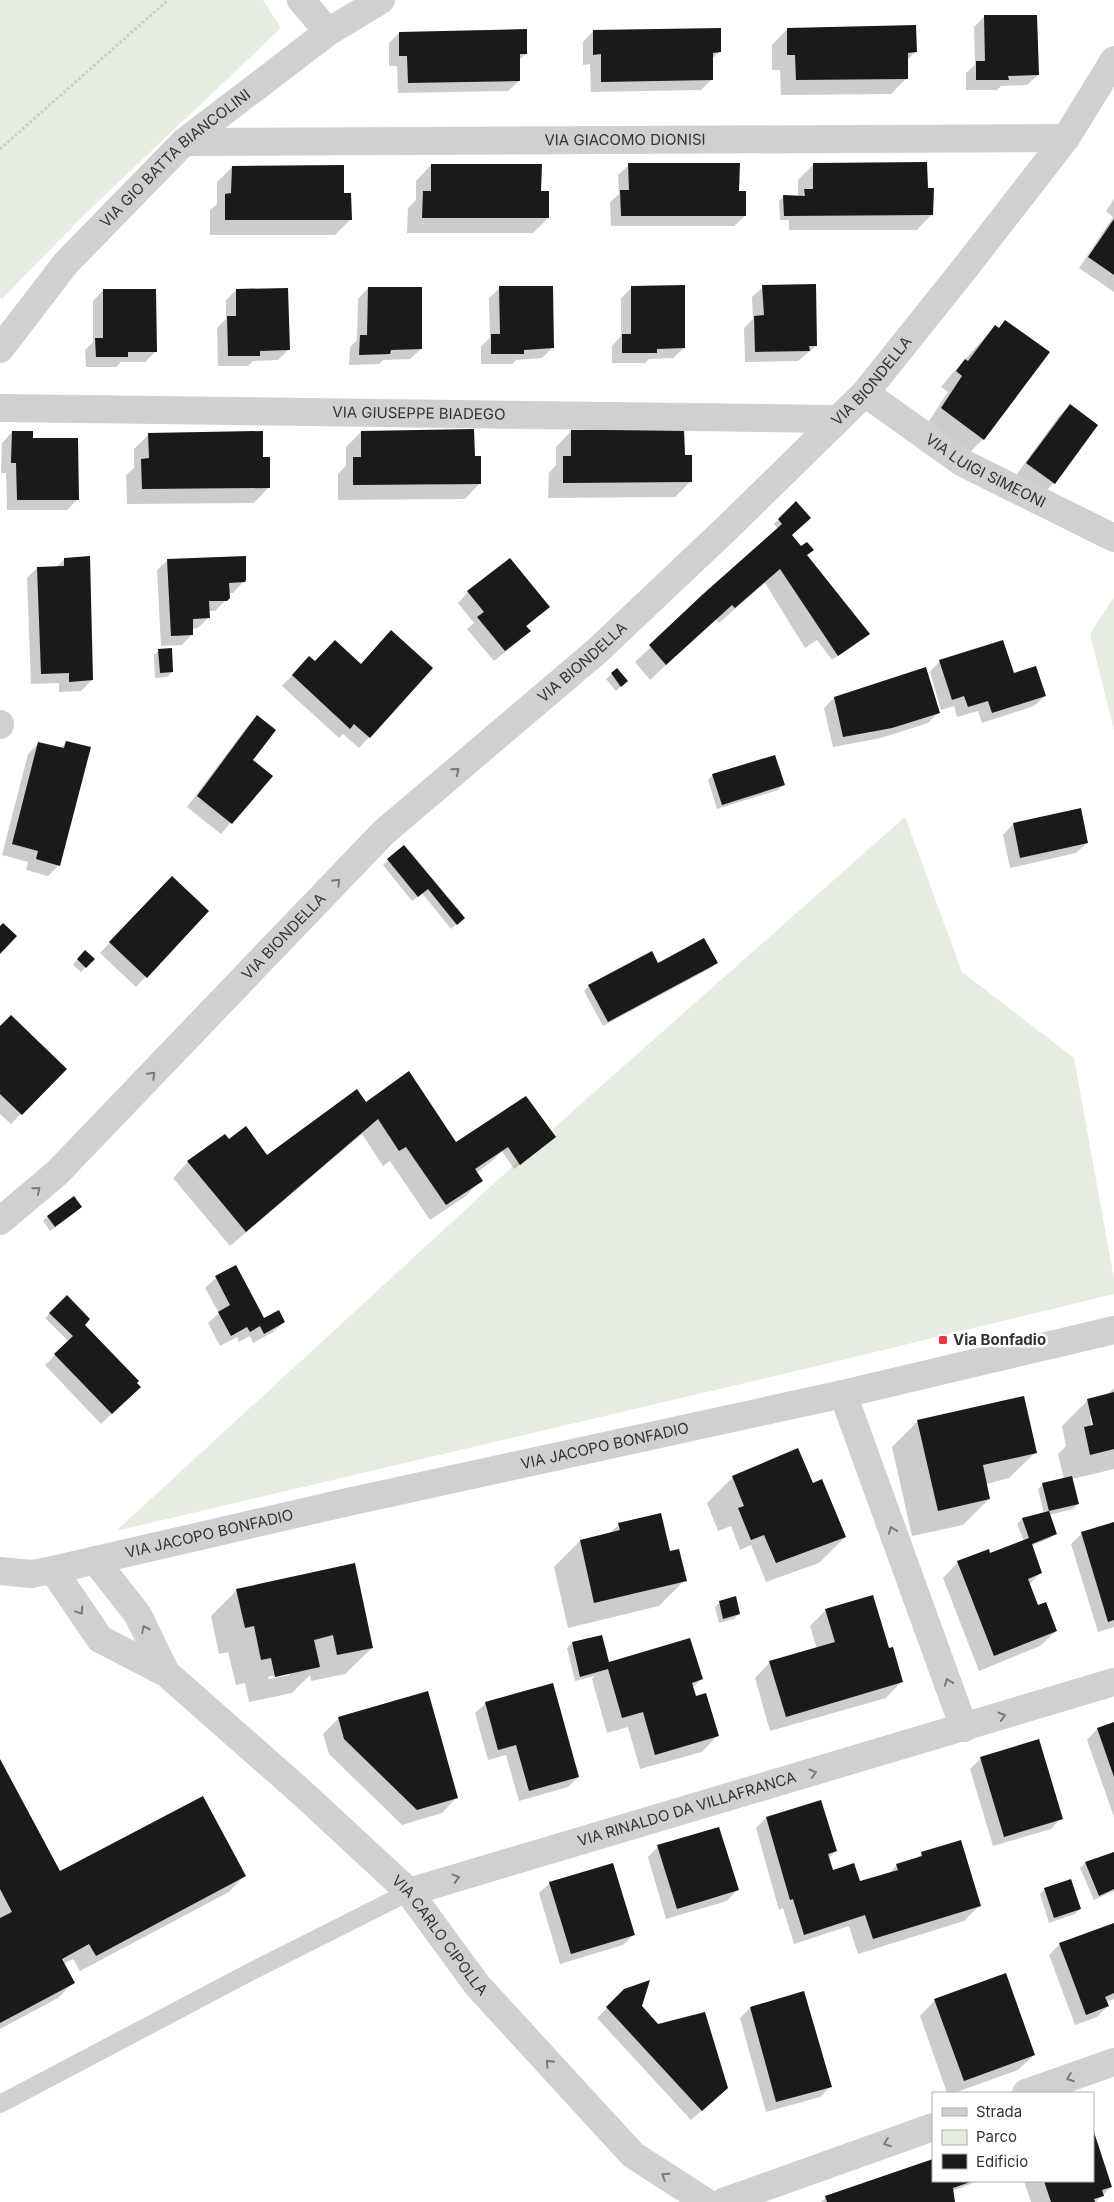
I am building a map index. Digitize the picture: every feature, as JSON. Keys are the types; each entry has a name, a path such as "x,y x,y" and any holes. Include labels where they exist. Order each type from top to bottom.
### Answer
{"street":[{"path":"301,0 328,32"},
{"name":"VIA GIO BATTA BIANCOLINI","path":"0,349 66,262 184,142 328,32 380,0"},
{"name":"VIA BIONDELLA","path":"0,1221 57,1173 384,832 597,651 726,529 865,393 1066,138 1114,60"},
{"name":"VIA GIACOMO DIONISI","path":"184,142 1066,138"},
{"name":"VIA LUIGI SIMEONI","path":"865,393 962,463 1114,538"},
{"name":"VIA GIUSEPPE BIADEGO","path":"0,408 838,419"},
{"name":"VIA JACOPO BONFADIO","path":"95,1560 339,1504 843,1394 1114,1330"},
{"path":"843,1394 964,1728"},
{"path":"0,1571 31,1574 95,1560"},
{"name":"VIA CARLO CIPOLLA","path":"95,1560 138,1615 166,1673"},
{"name":"VIA CARLO CIPOLLA","path":"53,1570 100,1639 166,1673 300,1791 409,1892 477,1985 633,2155 706,2202"},
{"name":"VIA RINALDO DA VILLAFRANCA","path":"409,1892 1114,1682"},
{"path":"1029,2092 1114,2062"},
{"path":"723,2202 932,2127"}],"lane":[{"path":"0,2104 254,1970 409,1892"}],"path":[{"path":"0,149 168,0"}],"green space":[{"path":"0,0 263,0 281,28 86,213 2,299 0,297"},
{"path":"1114,597 1114,730 1090,634"},
{"path":"905,817 962,972 1074,1058 1114,1279 1114,1294 116,1531 574,1110"}],"building":[{"path":"984,15 1037,15 1039,75 1008,76 1009,80 976,80 976,61 985,61"},
{"path":"916,25 917,52 908,53 908,79 796,80 795,55 787,55 787,28"},
{"path":"721,28 721,52 713,53 713,80 601,82 601,54 593,55 593,30"},
{"path":"527,29 527,54 520,54 520,81 408,83 407,56 399,56 399,32"},
{"path":"927,162 928,188 934,188 933,215 784,216 783,195 805,196 804,189 813,189 813,163"},
{"path":"628,163 740,163 739,191 746,191 746,216 621,216 620,190 629,190"},
{"path":"431,164 542,164 541,191 549,191 549,218 422,218 423,191 431,191"},
{"path":"344,165 344,193 351,193 352,220 225,220 225,194 231,193 232,166"},
{"path":"1114,219 1114,275 1088,257"},
{"path":"816,284 817,346 809,346 810,351 755,352 754,316 764,315 762,285"},
{"path":"685,285 685,348 657,349 657,353 622,353 622,334 631,334 631,286"},
{"path":"499,286 553,286 554,348 524,350 524,354 491,354 491,334 500,334"},
{"path":"368,287 422,287 422,349 391,350 390,354 359,355 360,335 367,335"},
{"path":"288,288 290,350 260,351 260,356 228,356 227,316 236,316 236,289"},
{"path":"103,289 156,289 157,352 128,352 128,357 96,357 95,338 103,338"},
{"path":"1005,320 1050,352 984,440 941,408 962,376 956,371 965,359 968,361 995,325 999,328"},
{"path":"1070,404 1098,425 1055,484 1026,463"},
{"path":"474,429 475,456 481,456 481,484 353,485 353,457 361,457 361,431"},
{"path":"684,429 685,455 692,455 692,482 563,483 563,456 571,456 571,430"},
{"path":"12,431 33,431 33,438 78,438 79,500 17,500 16,463 11,463"},
{"path":"263,431 263,457 270,457 270,488 142,489 141,459 149,458 148,433"},
{"path":"796,501 811,518 792,535 801,546 807,542 814,550 807,555 870,634 838,656 780,569 735,608 732,605 666,665 649,645 782,524 778,519"},
{"path":"90,556 93,680 69,682 69,673 41,674 37,567 64,566 64,558"},
{"path":"246,556 246,580 245,582 229,583 230,598 227,601 209,601 210,618 193,619 193,635 171,636 167,559"},
{"path":"510,558 550,607 526,626 531,631 505,651 477,617 484,612 467,591"},
{"path":"391,630 433,668 370,738 354,724 350,729 292,675 309,656 315,661 335,640 361,664"},
{"path":"1003,640 1014,673 1036,666 1046,696 992,713 988,701 968,707 964,696 952,700 939,660"},
{"path":"172,648 173,672 160,673 158,649"},
{"path":"926,667 940,713 892,728 843,737 834,697"},
{"path":"617,668 628,681 621,687 611,673"},
{"path":"257,715 276,730 253,760 273,776 232,824 197,796"},
{"path":"66,741 91,747 60,866 36,859 38,851 12,844 38,742 64,748"},
{"path":"775,755 785,785 722,805 712,774"},
{"path":"1081,808 1088,843 1020,858 1013,823"},
{"path":"404,845 465,918 457,925 428,889 418,897 387,859"},
{"path":"172,876 209,911 147,978 109,942"},
{"path":"3,923 17,936 0,954 0,926"},
{"path":"704,938 718,963 608,1022 588,985 652,951 658,963"},
{"path":"85,950 95,959 86,968 77,959"},
{"path":"11,1015 67,1069 22,1115 0,1094 0,1026"},
{"path":"409,1071 456,1142 526,1096 556,1137 520,1165 508,1147 475,1169 483,1181 446,1205 406,1147 399,1151 378,1119 246,1232 187,1161 225,1134 229,1139 246,1126 267,1155 357,1089 366,1102"},
{"path":"74,1196 82,1207 55,1227 47,1216"},
{"path":"236,1265 264,1318 279,1310 285,1322 264,1334 260,1326 250,1332 247,1327 231,1336 218,1312 230,1305 215,1276"},
{"path":"67,1295 90,1319 85,1325 139,1381 137,1383 141,1387 112,1414 54,1354 73,1336 49,1313"},
{"path":"1114,1392 1114,1449 1090,1455 1084,1427 1093,1425 1087,1399"},
{"path":"1024,1396 1037,1453 983,1465 990,1499 938,1511 917,1420"},
{"path":"798,1448 813,1483 822,1479 846,1537 776,1563 764,1535 751,1540 738,1508 744,1506 732,1476"},
{"path":"1072,1476 1079,1504 1049,1511 1042,1483"},
{"path":"1049,1511 1057,1534 1032,1544 1042,1573 1028,1579 1038,1605 1046,1602 1057,1631 994,1656 957,1561 989,1549 990,1553 1029,1538 1022,1518"},
{"path":"661,1513 670,1551 679,1549 687,1581 594,1603 580,1540 620,1530 618,1523"},
{"path":"1114,1522 1114,1620 1108,1622 1081,1532"},
{"path":"355,1563 373,1648 337,1655 333,1635 314,1640 320,1667 275,1677 271,1658 261,1660 254,1626 245,1628 236,1589"},
{"path":"873,1595 889,1648 893,1647 903,1682 786,1717 769,1661 835,1642 825,1609"},
{"path":"736,1596 740,1614 723,1619 719,1601"},
{"path":"602,1635 609,1662 690,1638 703,1679 692,1683 696,1696 706,1693 719,1736 655,1755 643,1712 622,1718 608,1669 580,1677 572,1642"},
{"path":"553,1683 579,1777 529,1791 516,1745 498,1750 485,1702"},
{"path":"428,1691 458,1798 417,1810 344,1739 338,1717"},
{"path":"1114,1722 1114,1777 1097,1728"},
{"path":"1039,1739 1063,1819 1004,1837 980,1757"},
{"path":"0,1759 60,1871 203,1796 246,1876 96,1956 89,1944 62,1959 75,1983 0,2023 0,1918 12,1912 0,1889"},
{"path":"821,1800 837,1851 828,1854 833,1870 854,1863 860,1881 898,1870 896,1864 922,1856 921,1852 961,1840 981,1906 873,1939 865,1915 804,1935 793,1899 790,1900 766,1817"},
{"path":"719,1827 739,1890 677,1909 657,1845"},
{"path":"1114,1852 1114,1889 1099,1896 1085,1862"},
{"path":"613,1863 635,1935 571,1954 549,1882"},
{"path":"1071,1879 1081,1909 1054,1918 1044,1888"},
{"path":"1114,1923 1114,1993 1105,1997 1109,2006 1086,2015 1059,1943"},
{"path":"1006,1973 1035,2055 964,2081 934,1999"},
{"path":"650,1980 642,2006 658,2024 705,2012 728,2088 702,2111 606,2007 624,1989"},
{"path":"804,1991 832,2087 776,2102 750,2007"},
{"path":"1094,2132 1112,2187 1102,2190 1104,2196 1094,2199 1095,2202 1051,2202 1044,2182 1094,2182"},
{"path":"932,2159 932,2182 970,2182 953,2188 955,2202 827,2202 825,2196"}],"place":[{"name":"Via Bonfadio","path":"943,1340"}]}
